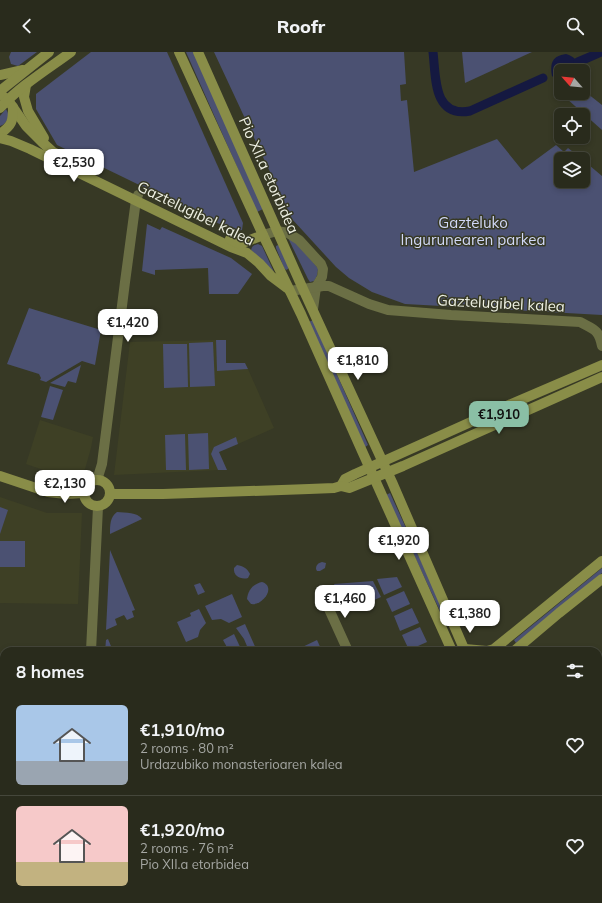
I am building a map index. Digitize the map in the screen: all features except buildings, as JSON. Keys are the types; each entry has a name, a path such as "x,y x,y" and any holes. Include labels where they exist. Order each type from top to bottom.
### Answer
{"street":[{"path":"0,108 5,98 27,69 49,52"},
{"path":"5,98 26,86 71,52"},
{"name":"Pio XII.a etorbidea","path":"179,52 290,291 450,647"},
{"name":"Pio XII.a etorbidea","path":"198,52 303,289 383,462 463,647"},
{"path":"0,75 27,69"},
{"path":"26,86 24,97 35,130"},
{"path":"5,98 26,126 35,130"},
{"path":"0,134 8,128 13,120 5,98"},
{"name":"Gaztelugibel kalea","path":"35,130 53,152 137,198 247,253 271,276 290,291 329,286 369,304 388,310 580,322 598,333 601,338 602,346"},
{"name":"Gaztelugibel kalea","path":"0,138 11,140 240,244 277,231 288,233 299,240 322,264 322,277 316,287"},
{"path":"0,144 11,140"},
{"path":"97,480 102,464 137,198"},
{"name":"Pio XII.a etorbidea","path":"247,253 246,249 254,228 255,218"},
{"path":"313,309 316,287"},
{"path":"341,486 345,479 398,454 602,365"},
{"path":"110,494 163,494 309,489 334,488 341,486 349,488 409,463 602,377"},
{"path":"0,476 48,492 66,494 84,493"},
{"path":"93,480 97,480 101,480 110,490 110,498 105,504 98,507 89,504 84,497 86,485 93,480"},
{"path":"91,647 98,507"},
{"path":"496,647 602,561"},
{"path":"519,647 602,579"},
{"path":"322,596 346,647"}],"shaded area":[{"path":"566,54 572,56 578,64 554,64 554,77 552,76 551,67 555,58"},
{"path":"216,340 217,370 248,369 274,428 238,444 236,438 211,454 218,470 114,475 130,342"},
{"path":"40,420 93,437 85,469 79,474 55,474 26,464"},
{"path":"0,497 47,513 82,513 78,604 0,603"}],"green space":[{"path":"11,52 37,52 18,66 11,64 9,57"},
{"path":"91,52 167,52 243,223 242,230 234,231 57,145 36,109 36,94"},
{"path":"186,52 194,52 263,209 257,212"},
{"name":"Gazteluko Ingurunearen parkea","path":"214,52 404,52 406,84 400,85 401,101 407,100 414,172 497,139 522,170 556,145 564,152 554,152 554,188 590,188 590,166 602,176 602,315 405,304 372,292 349,278 336,267 292,219"},
{"path":"462,52 532,52 465,83"},
{"path":"590,96 602,105 602,130 590,119 590,108 577,108 568,100 590,100"},
{"path":"6,109 8,119 0,126 0,116"},
{"name":"Gazteluko Ingurunearen parkea","path":"568,148 573,152 564,152"},
{"path":"147,224 160,230 162,227 231,258 252,274 238,294 209,294 208,268 155,270 155,275 142,271"},
{"path":"289,237 293,239 318,268 314,281 310,282 308,279 289,240"},
{"path":"258,244 262,246 274,272 251,250 253,246"},
{"path":"278,245 289,267 286,270 276,248"},
{"path":"29,308 101,330 95,365 82,361 46,382 40,380 41,378 39,374 7,364"},
{"path":"313,320 368,445 365,447 309,322"},
{"path":"216,340 226,340 226,363 245,363 248,369 217,371"},
{"path":"213,342 215,386 190,387 189,343"},
{"path":"163,344 187,344 188,387 164,388"},
{"path":"81,365 76,383 68,381 65,387 50,383"},
{"path":"50,386 63,390 53,420 41,417"},
{"path":"208,433 209,469 189,470 188,434"},
{"path":"185,434 186,470 166,470 165,435"},
{"path":"236,437 238,444 219,452 227,470 218,470 211,454 214,447"},
{"path":"390,493 449,622 446,624 386,495"},
{"path":"0,507 8,510 0,534"},
{"path":"117,512 134,514 142,519 110,534 110,524"},
{"path":"0,541 25,541 25,567 0,567"},
{"path":"110,550 135,610 132,611 134,617 127,620 124,615 115,619 117,625 106,630"},
{"path":"322,562 326,563 325,568 317,571 317,565"},
{"path":"237,565 248,570 250,574 248,578 240,578 236,575 234,568"},
{"path":"602,568 602,573 516,643 514,640"},
{"path":"397,577 402,587 384,595 377,579"},
{"path":"373,581 381,597 347,612 334,584"},
{"path":"262,582 266,584 268,588 266,596 259,602 251,604 247,599 248,593 256,584"},
{"path":"200,583 205,592 198,595 194,585"},
{"path":"404,591 410,604 392,612 386,599"},
{"path":"232,594 242,617 229,623 221,619 212,620 205,606"},
{"path":"412,608 419,623 400,631 394,616"},
{"path":"199,609 206,623 200,630 198,637 186,642 177,622 191,616 190,613"},
{"path":"245,624 255,647 247,647 244,639 236,628"},
{"path":"420,627 427,642 416,647 408,647 402,635"},
{"path":"234,634 240,647 227,647 223,640"},
{"path":"108,639 111,647 105,647 106,640"},
{"path":"317,640 320,647 302,647"}],"waterway":[{"path":"433,52 436,84 439,94 443,102 449,108 458,112 470,111 543,78"},
{"path":"578,62 601,52"}]}
